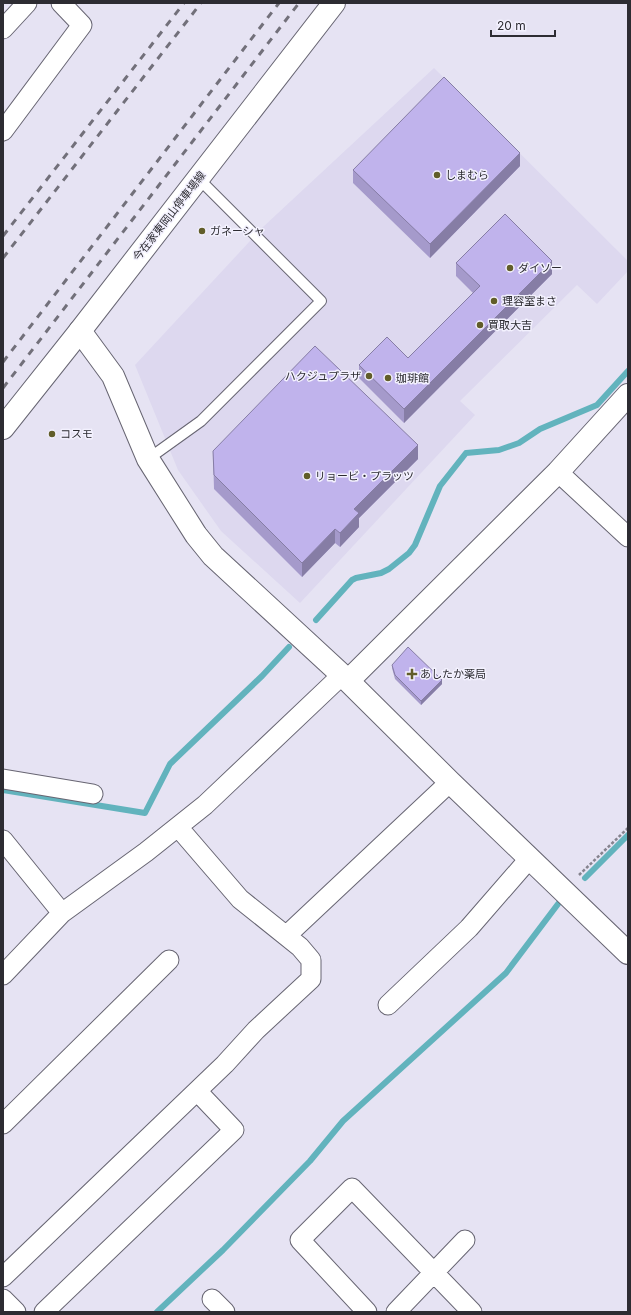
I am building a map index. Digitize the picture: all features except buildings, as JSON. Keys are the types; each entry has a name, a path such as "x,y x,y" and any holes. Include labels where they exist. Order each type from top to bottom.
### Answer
{"street":[{"path":"3,29 27,3"},
{"path":"3,131 82,25 61,3"},
{"name":"今在家東岡山停車場線","path":"3,428 334,3"},
{"path":"80,331 113,376 148,459 196,535 213,556 345,678 529,859 628,953"},
{"path":"3,975 62,913 146,852 205,805 345,678 558,472 628,395"},
{"path":"558,472 628,537"},
{"path":"3,779 93,794"},
{"path":"286,936 450,782"},
{"path":"3,1277 225,1064 256,1030 311,979 311,960 300,947 240,899 178,827"},
{"path":"3,840 62,913"},
{"path":"388,1005 469,928 529,859"},
{"path":"3,1124 169,960"},
{"path":"44,1312 234,1130 197,1091"},
{"path":"367,1312 300,1240 352,1188 472,1312"},
{"path":"396,1312 465,1240"},
{"path":"3,1299 16,1312"},
{"path":"212,1299 225,1312"}],"lane":[{"path":"148,459 201,421 321,301 198,178"}],"path":[{"path":"563,891 628,828"}],"shaded area":[{"path":"434,68 628,261 628,271 597,304 577,285 460,401 475,415 300,603 221,531 178,470 135,365 263,227"}],"waterway":[{"path":"316,620 352,580 381,573 389,569 409,553 415,545 440,486 466,453 499,450 519,443 540,429 597,405 628,371"},
{"path":"3,790 145,813 170,764 262,676 289,647"},
{"path":"585,878 628,835"},
{"path":"157,1312 223,1250 310,1161 343,1121 506,973 558,904"}],"railway":[{"path":"3,236 184,3"},
{"path":"3,258 201,3"},
{"path":"3,362 279,3"},
{"path":"3,388 299,3"}],"place":[{"name":"しまむら","path":"437,175"},
{"name":"ガネーシャ","path":"202,231"},
{"name":"ダイソー","path":"510,268"},
{"name":"理容室まさ","path":"494,301"},
{"name":"買取大吉","path":"480,325"},
{"name":"ハクジュプラザ","path":"369,376"},
{"name":"珈琲館","path":"388,378"},
{"name":"コスモ","path":"52,434"},
{"name":"リョービ・プラッツ","path":"307,476"},
{"name":"あしたか薬局","path":"412,674"}]}
